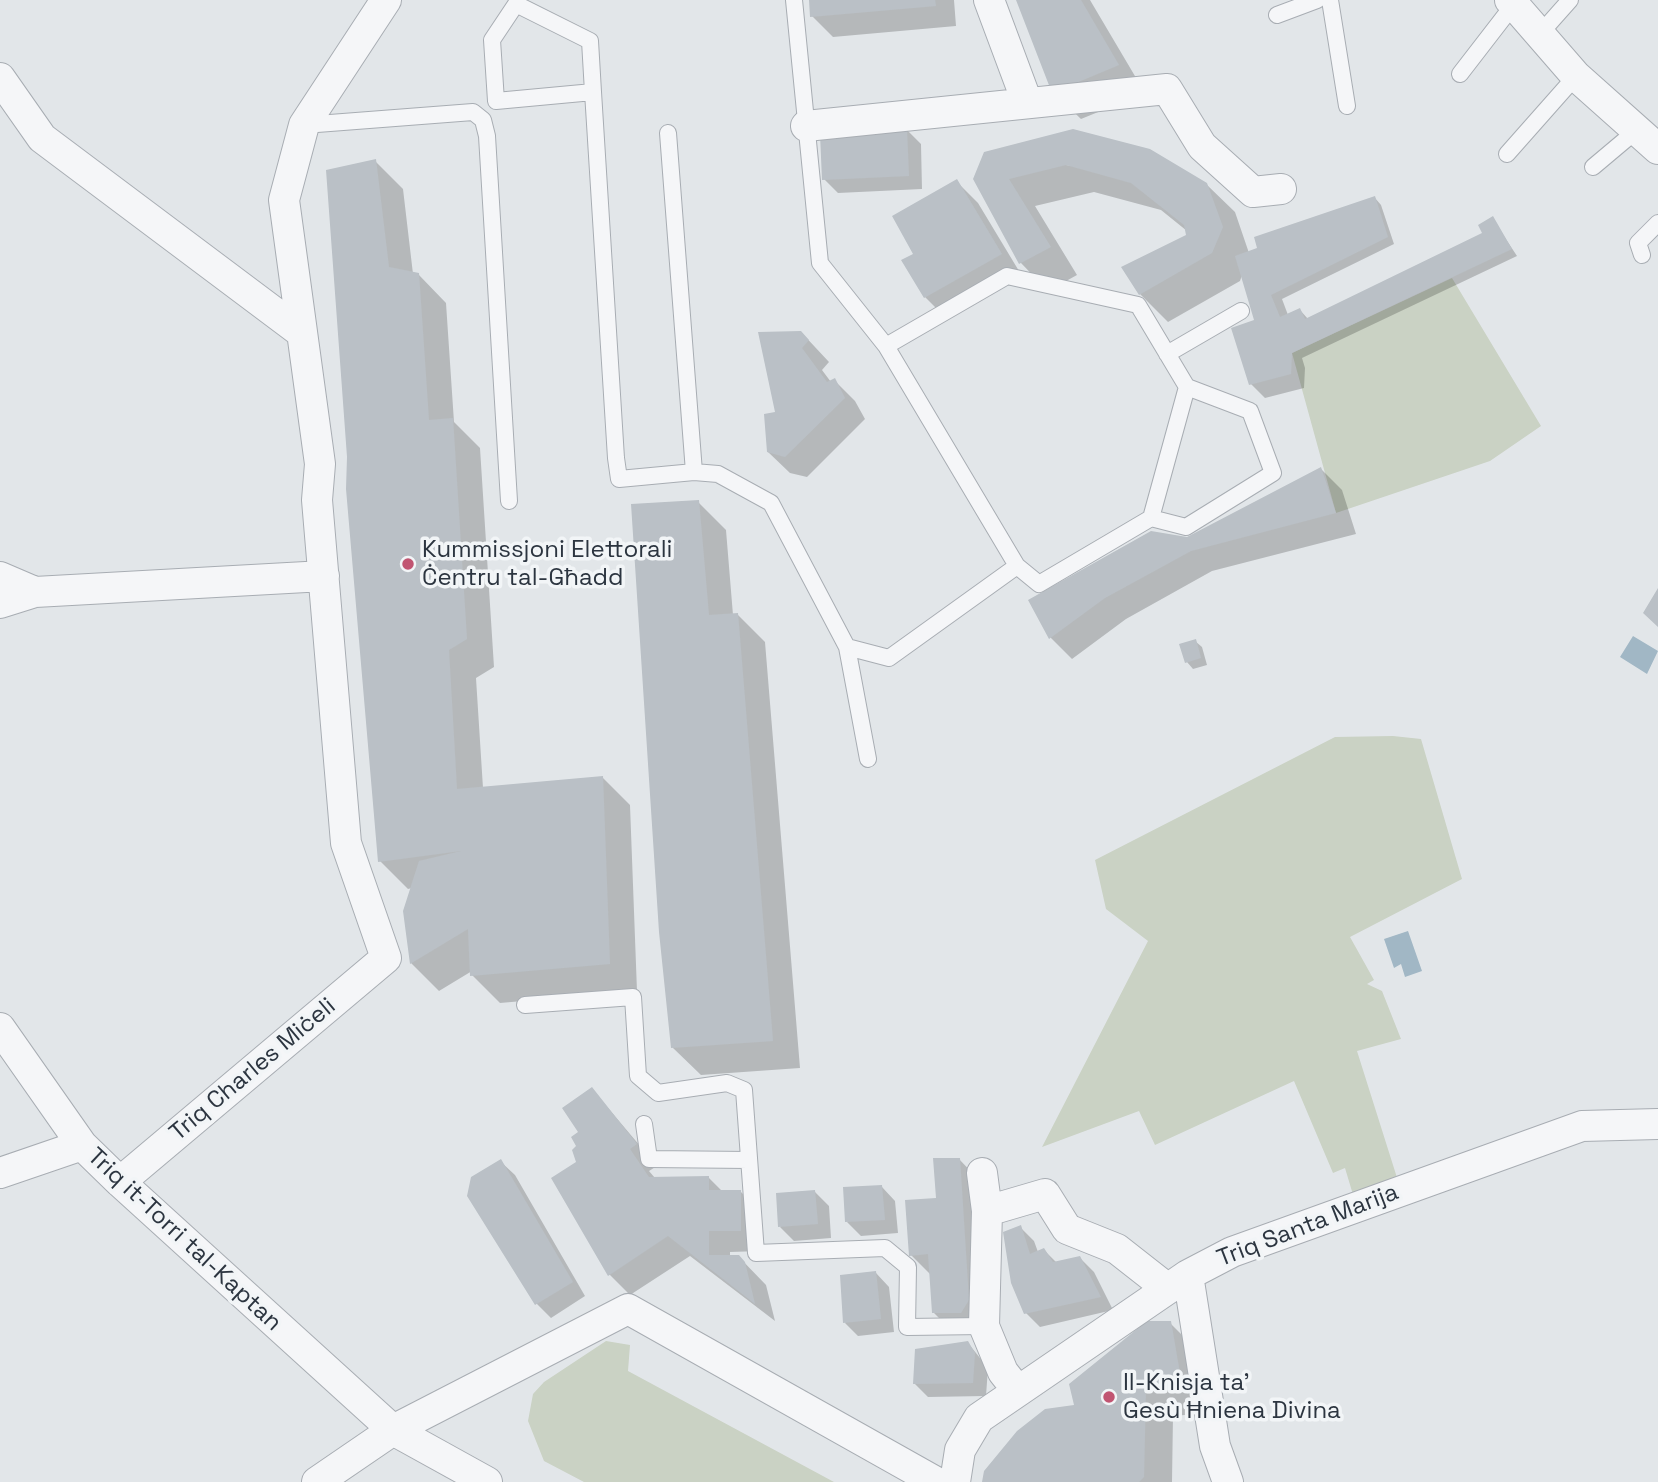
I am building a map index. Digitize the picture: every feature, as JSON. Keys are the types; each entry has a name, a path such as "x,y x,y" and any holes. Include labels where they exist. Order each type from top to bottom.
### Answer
{"street":[{"path":"0,603 35,592 324,576 317,500 320,464 284,200 304,125 386,0"},
{"path":"989,0 1027,102"},
{"path":"1512,2 1538,36 1576,76 1647,139"},
{"path":"0,78 42,138 302,333"},
{"path":"806,126 1167,89 1202,146 1253,192 1281,189"},
{"name":"Triq Charles Miċeli","path":"120,1182 386,958 346,844 324,576"},
{"path":"0,577 35,592"},
{"name":"Triq it-Torri tal-Kaptan","path":"0,1028 82,1145 120,1182 393,1430 487,1482"},
{"name":"Triq Santa Marija","path":"955,1482 960,1450 979,1418 1178,1282 1232,1252 1582,1126 1658,1124"},
{"path":"0,1173 82,1145"},
{"path":"982,1173 987,1211 984,1326 1003,1372 1018,1391"},
{"path":"987,1211 1045,1194 1067,1229 1117,1249 1178,1282 1214,1446 1228,1482"},
{"path":"317,1482 393,1430 628,1309 936,1482"}],"lane":[{"path":"794,0 820,263 886,346 1017,566 1039,584 1151,518 1187,387"},
{"path":"1278,15 1317,0"},
{"path":"1330,0 1347,106"},
{"path":"1538,36 1570,0"},
{"path":"1460,74 1512,2"},
{"path":"593,92 496,101 492,40 516,4 590,41 619,479 694,472 718,474 771,503 846,647 868,759"},
{"path":"1507,154 1576,76"},
{"path":"304,125 472,112 483,120 487,136 509,501"},
{"path":"668,132 694,472"},
{"path":"1593,167 1647,139"},
{"path":"1642,255 1638,243 1658,223"},
{"path":"886,346 1007,276 1138,305 1187,387 1250,411 1273,473 1186,527 1151,518"},
{"path":"1167,354 1241,311"},
{"path":"846,647 889,658 1017,566"},
{"path":"525,1005 633,998 638,1076 658,1093 727,1083 744,1090 756,1253 885,1248 908,1267 907,1327 984,1326"},
{"path":"644,1124 649,1159 749,1160"}],"shaded area":[{"path":"1452,278 1541,426 1490,461 1336,513 1292,353"},
{"path":"1393,736 1421,739 1462,879 1350,937 1374,980 1367,984 1382,991 1401,1039 1357,1051 1399,1184 1354,1198 1345,1168 1333,1173 1294,1081 1155,1145 1139,1111 1042,1147 1148,941 1106,909 1095,860 1335,737"},
{"path":"606,1341 630,1345 628,1371 834,1482 584,1482 544,1461 528,1421 533,1394 544,1382"}],"water":[{"path":"1633,636 1658,651 1647,674 1620,657"},
{"path":"1408,931 1422,971 1405,977 1401,964 1394,968 1384,939"}],"building":[{"path":"809,0 935,0 936,6 810,17"},
{"path":"1016,0 1081,0 1119,65 1052,93"},
{"path":"907,129 909,176 822,180 820,134"},
{"path":"1073,129 1150,149 1207,183 1223,227 1212,253 1139,295 1121,267 1186,235 1184,225 1131,183 1066,165 1009,179 1051,247 1019,264 973,179 984,152"},
{"name":"Kummissjoni Elettorali Ċentru tal-Għadd","path":"376,159 389,267 419,273 429,420 453,418 467,639 449,650 457,789 603,776 610,964 470,976 468,929 410,964 403,911 419,861 461,851 378,862 346,489 347,457 326,170"},
{"path":"957,179 1002,254 924,298 901,260 913,254 892,216"},
{"path":"1375,196 1388,237 1271,295 1280,317 1300,308 1305,319 1482,233 1478,225 1493,216 1512,249 1292,353 1291,374 1249,385 1231,328 1254,320 1235,256 1257,248 1254,237"},
{"path":"801,331 809,340 802,348 827,382 835,378 845,398 785,457 767,452 764,414 775,412 758,332"},
{"path":"1321,467 1336,513 1191,551 1105,598 1049,639 1028,600 1151,531 1187,537"},
{"path":"699,500 709,615 738,613 773,1041 671,1048 659,932 631,504"},
{"path":"1658,588 1658,627 1643,613"},
{"path":"1196,639 1201,658 1185,663 1179,644"},
{"path":"592,1087 637,1144 630,1149 649,1177 709,1176 709,1190 741,1190 741,1231 709,1231 709,1255 739,1255 745,1262 755,1304 668,1236 608,1276 551,1178 576,1162 572,1150 576,1146 571,1137 578,1132 562,1108"},
{"path":"933,1158 960,1158 969,1300 961,1313 932,1313 928,1254 909,1256 905,1200 936,1198"},
{"path":"501,1159 573,1282 535,1305 467,1196 471,1177"},
{"path":"882,1185 885,1220 845,1222 843,1187"},
{"path":"815,1190 818,1224 778,1227 776,1193"},
{"path":"1021,1225 1030,1254 1044,1248 1053,1262 1080,1256 1101,1297 1024,1314 1011,1283 1003,1232"},
{"path":"876,1271 881,1319 843,1323 840,1275"},
{"name":"Il-Knisja ta' Gesù Ħniena Divina","path":"1147,1321 1171,1321 1182,1385 1146,1389 1144,1477 1139,1482 982,1482 984,1471 1017,1431 1045,1409 1074,1405 1069,1384"},
{"path":"968,1341 975,1353 973,1383 913,1384 915,1349"}],"place":[{"name":"Kummissjoni Elettorali Ċentru tal-Għadd","path":"408,564"},
{"name":"Il-Knisja ta' Gesù Ħniena Divina","path":"1109,1397"}]}
